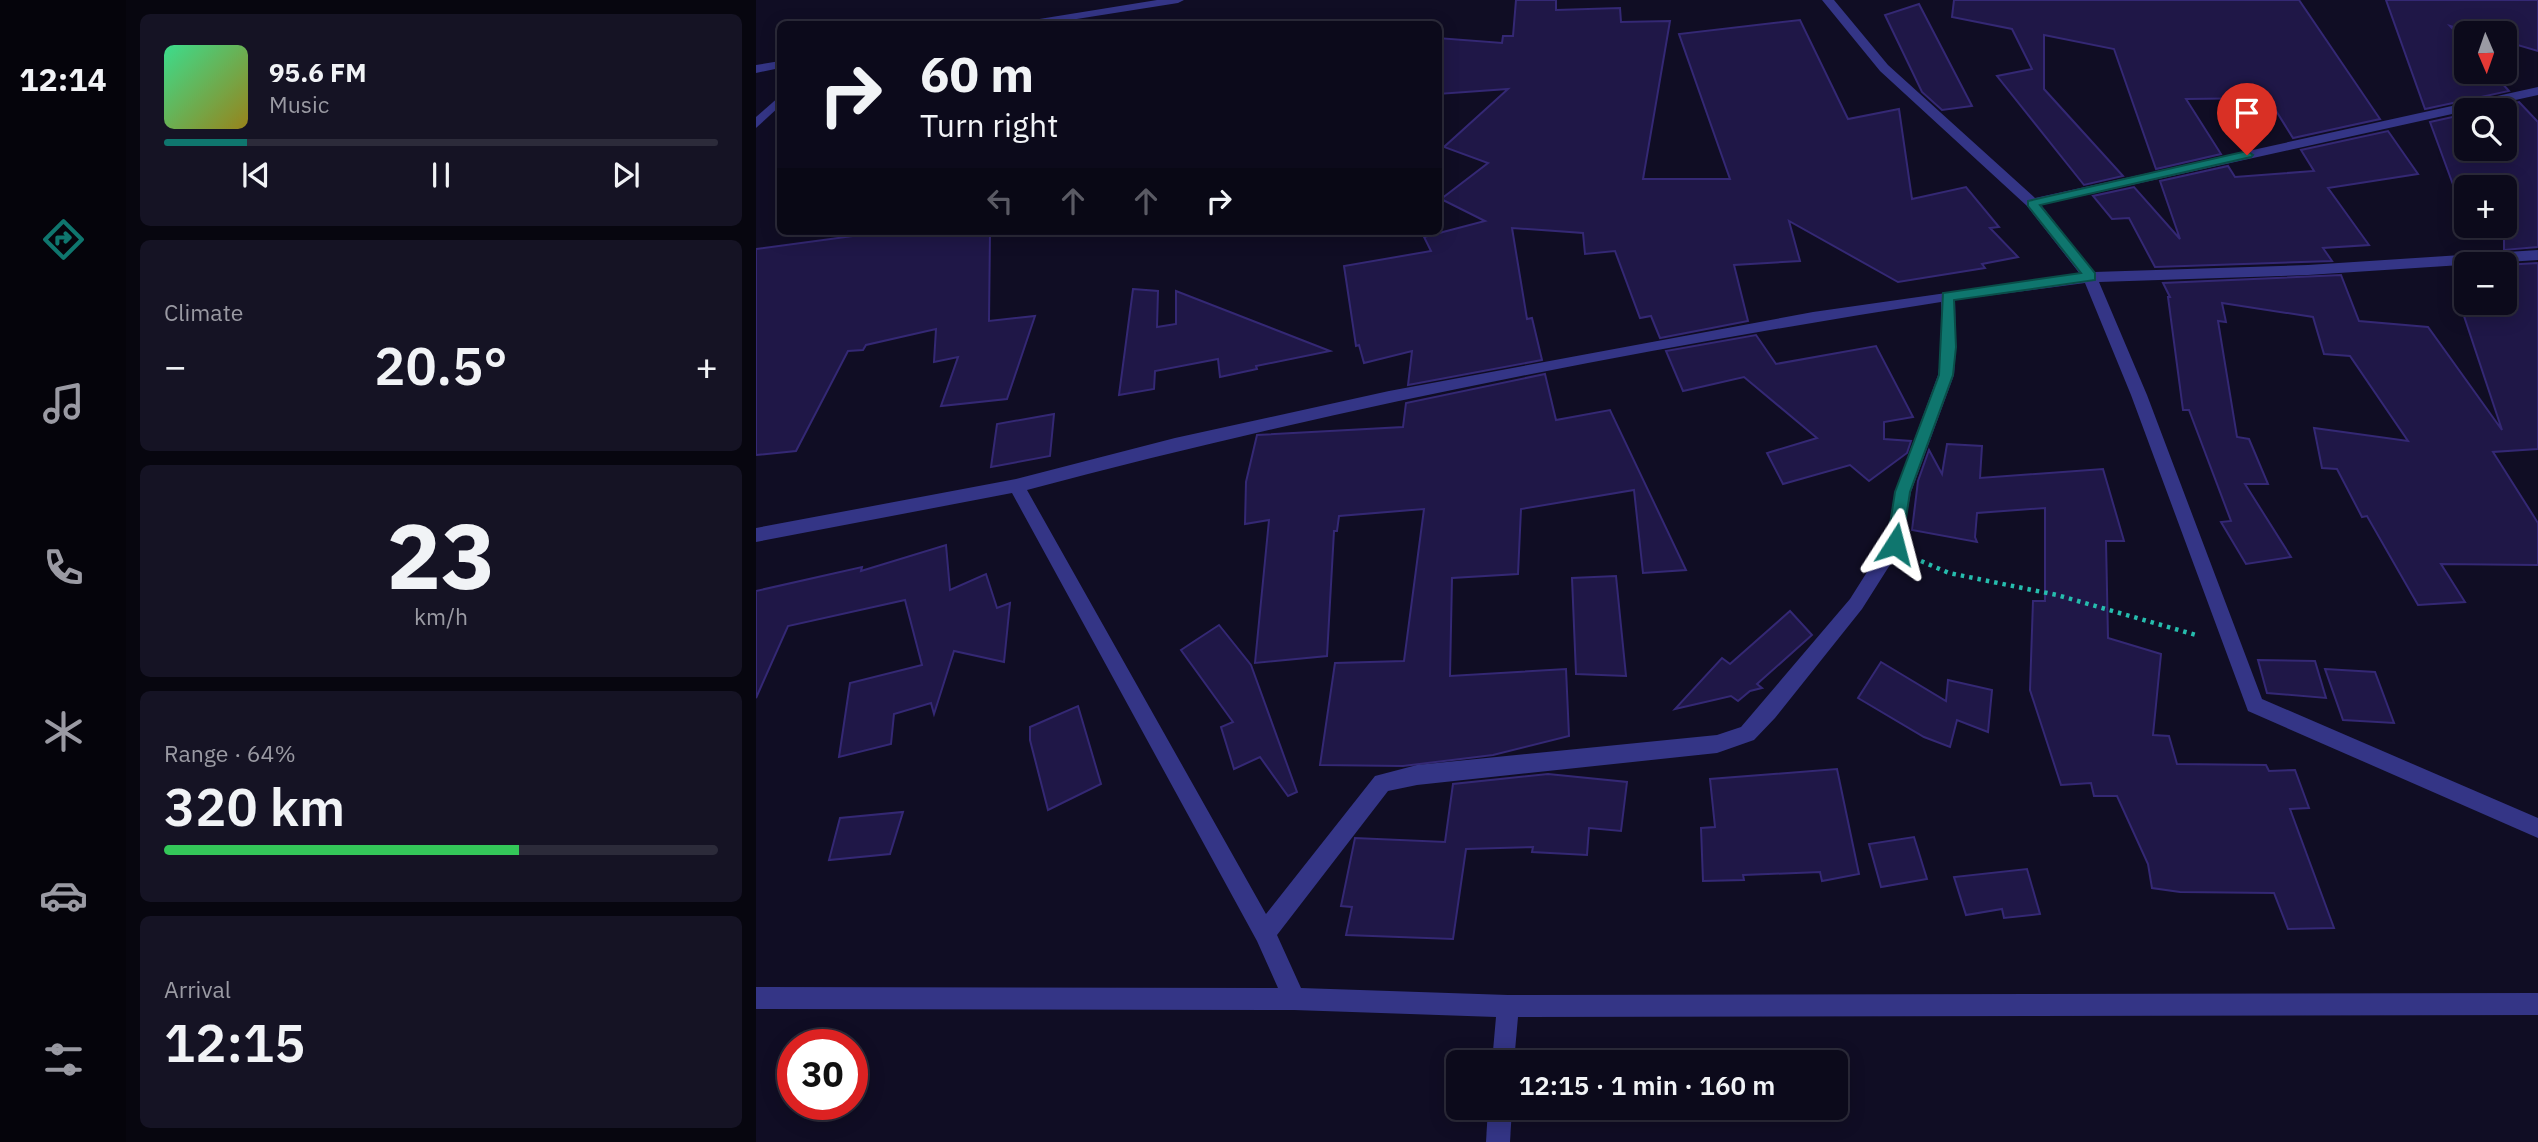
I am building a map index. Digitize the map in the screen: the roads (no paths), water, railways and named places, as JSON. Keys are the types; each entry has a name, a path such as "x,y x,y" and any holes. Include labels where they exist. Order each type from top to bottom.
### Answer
{"street":[{"path":"1046,21 1178,0"},
{"path":"1828,0 1884,68 2032,203 2090,276 2139,395 2255,705 2538,828"},
{"path":"756,69 777,66"},
{"path":"2032,203 2538,91"},
{"path":"756,124 777,103"},
{"path":"756,535 1016,486 1175,444 1389,397 1759,327 1948,296 2090,276 2308,270 2538,255"},
{"path":"1265,933 1382,783 1417,775 1717,744 1747,734 1856,604 1895,544 1903,492 1946,375 1949,347 1948,296"},
{"path":"1016,486 1265,933 1294,999"},
{"path":"756,998 1294,999 1508,1006 2538,1004"},
{"path":"1504,1050 1508,1006"},
{"path":"1498,1142 1499,1120"}]}
